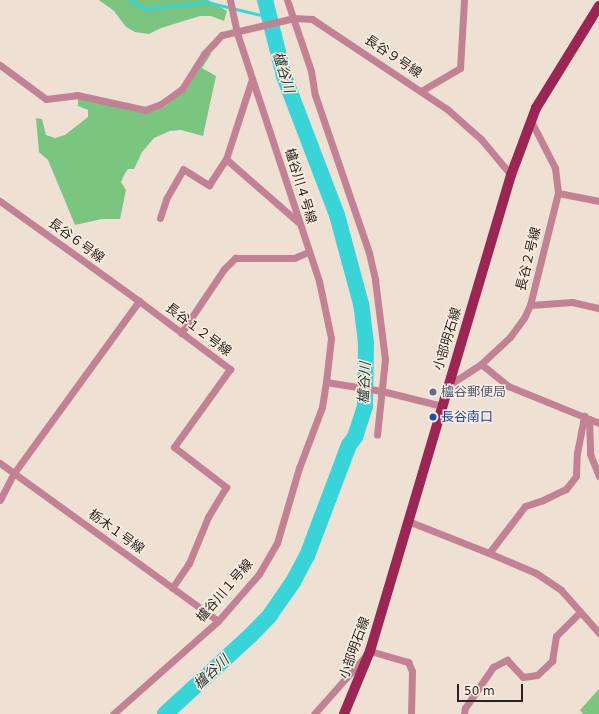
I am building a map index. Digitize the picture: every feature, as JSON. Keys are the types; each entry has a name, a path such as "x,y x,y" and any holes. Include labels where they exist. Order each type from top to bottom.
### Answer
{"main road":[{"name":"小部明石線","path":"344,714 370,651 511,175 531,121 544,96 599,6"}],"street":[{"path":"287,0 311,71 315,95 369,253 385,359 377,435"},
{"path":"421,91 460,68 464,0"},
{"name":"櫨谷川４号線","path":"230,1 237,33 298,222 319,280 331,338 326,382"},
{"name":"長谷９号線","path":"0,65 46,99 77,95 145,110 161,104 182,89 204,54 222,35 237,33 294,18 312,19 421,91 481,139 511,175"},
{"path":"160,218 166,199 183,169 209,185 226,159 252,79"},
{"path":"531,121 555,168 558,193 599,201"},
{"path":"226,159 298,222"},
{"name":"長谷２号線","path":"558,193 530,305 572,302 599,308"},
{"name":"長谷６号線","path":"0,201 139,301"},
{"path":"182,333 224,269 235,258 294,258 308,252"},
{"path":"0,500 14,473 139,301"},
{"name":"長谷１２号線","path":"139,301 230,368 174,447 226,486 208,517 190,563 172,588"},
{"path":"448,386 481,364 510,337 530,305"},
{"path":"481,364 508,386 599,423"},
{"path":"326,382 382,391 442,406"},
{"name":"櫨谷川１号線","path":"113,714 218,621 258,574 277,543 299,468 322,407 326,382"},
{"path":"586,417 590,454 599,476"},
{"path":"489,553 525,506 543,500 566,489 576,476 578,446 586,417"},
{"name":"栃木１号線","path":"0,463 218,621"},
{"path":"408,520 536,573 561,590 599,634"},
{"path":"464,714 465,708 493,667 507,660 523,676 537,675 552,661 556,636 580,612"},
{"path":"314,714 370,651 408,662 412,671 411,714"}],"green space":[{"path":"99,0 208,0 227,11 224,21 211,16 200,16 161,28 149,34 135,32 126,27 114,11"},
{"path":"207,54 211,54 202,68 216,76 203,136 181,130 170,131 154,138 142,152 134,169 128,169 121,182 126,190 120,219 102,219 75,225 48,160 39,152 36,118 42,119 46,135 55,138 65,135 88,117 88,110 78,106 78,96 142,112 163,108 187,89"},
{"path":"599,689 599,714 583,714 580,710"}],"waterway":[{"path":"131,0 145,9 207,2 269,17"},
{"name":"櫨谷川","path":"165,714 251,635 270,615 293,582 307,556 349,445 355,437 365,406 366,343 361,304 337,215 284,76 265,0"}],"place":[{"name":"櫨谷郵便局","path":"433,392"},
{"name":"長谷南口","path":"433,417"}]}
